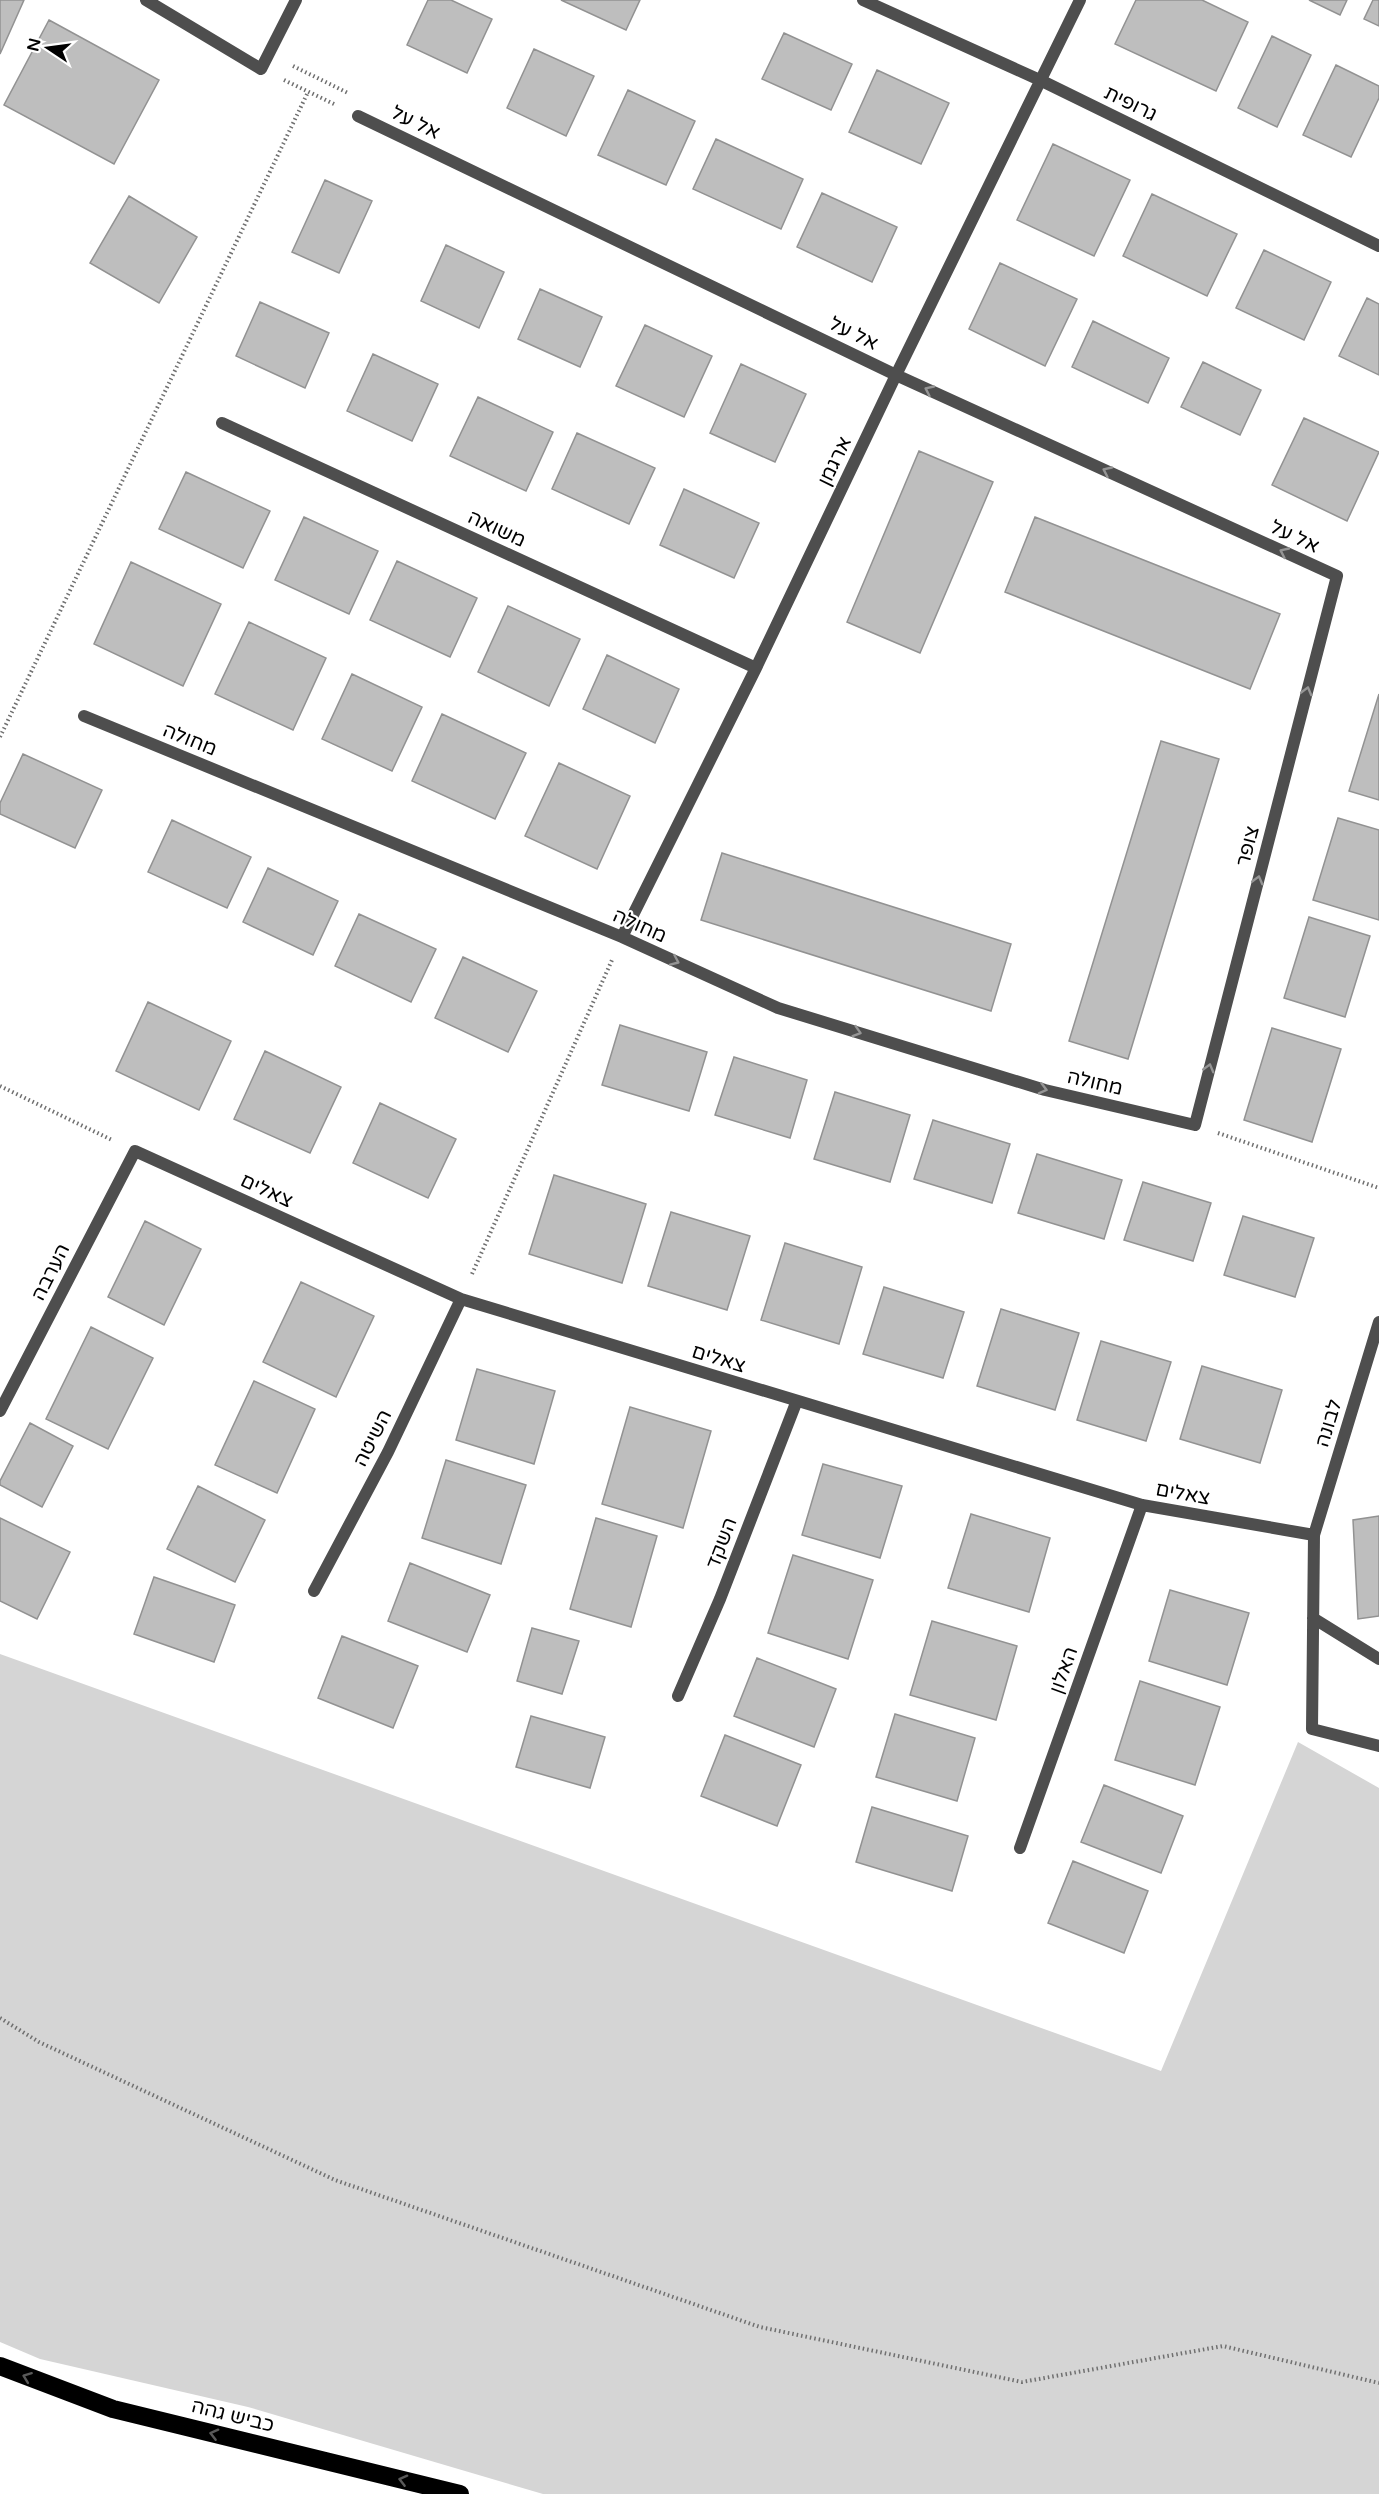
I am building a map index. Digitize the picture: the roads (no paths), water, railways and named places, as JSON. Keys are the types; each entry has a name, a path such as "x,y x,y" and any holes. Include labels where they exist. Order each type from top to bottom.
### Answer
{"highway":[{"name":"כביש גהה","path":"0,2366 113,2409 460,2494"}],"street":[{"path":"146,0 261,69 296,0"},
{"name":"גרופית","path":"863,0 1042,81 1379,246"},
{"name":"ארגמן","path":"622,938 756,668 896,375 1080,0"},
{"name":"אל על","path":"358,116 896,375 1337,576"},
{"name":"משואה","path":"222,423 756,668"},
{"name":"צופר","path":"1195,1125 1337,576"},
{"name":"מחולה","path":"84,716 622,938 778,1008 1045,1090 1195,1125"},
{"name":"צאלים","path":"135,1151 461,1299 796,1403 1142,1505 1314,1535"},
{"name":"הערבה","path":"0,1412 135,1151"},
{"name":"השיטה","path":"314,1591 388,1452 461,1299"},
{"name":"לבונה","path":"1379,1322 1314,1535 1312,1729 1379,1746"},
{"name":"השקד","path":"678,1696 720,1599 796,1403"},
{"name":"האלון","path":"1020,1848 1142,1505"},
{"path":"1313,1618 1379,1659"}]}
